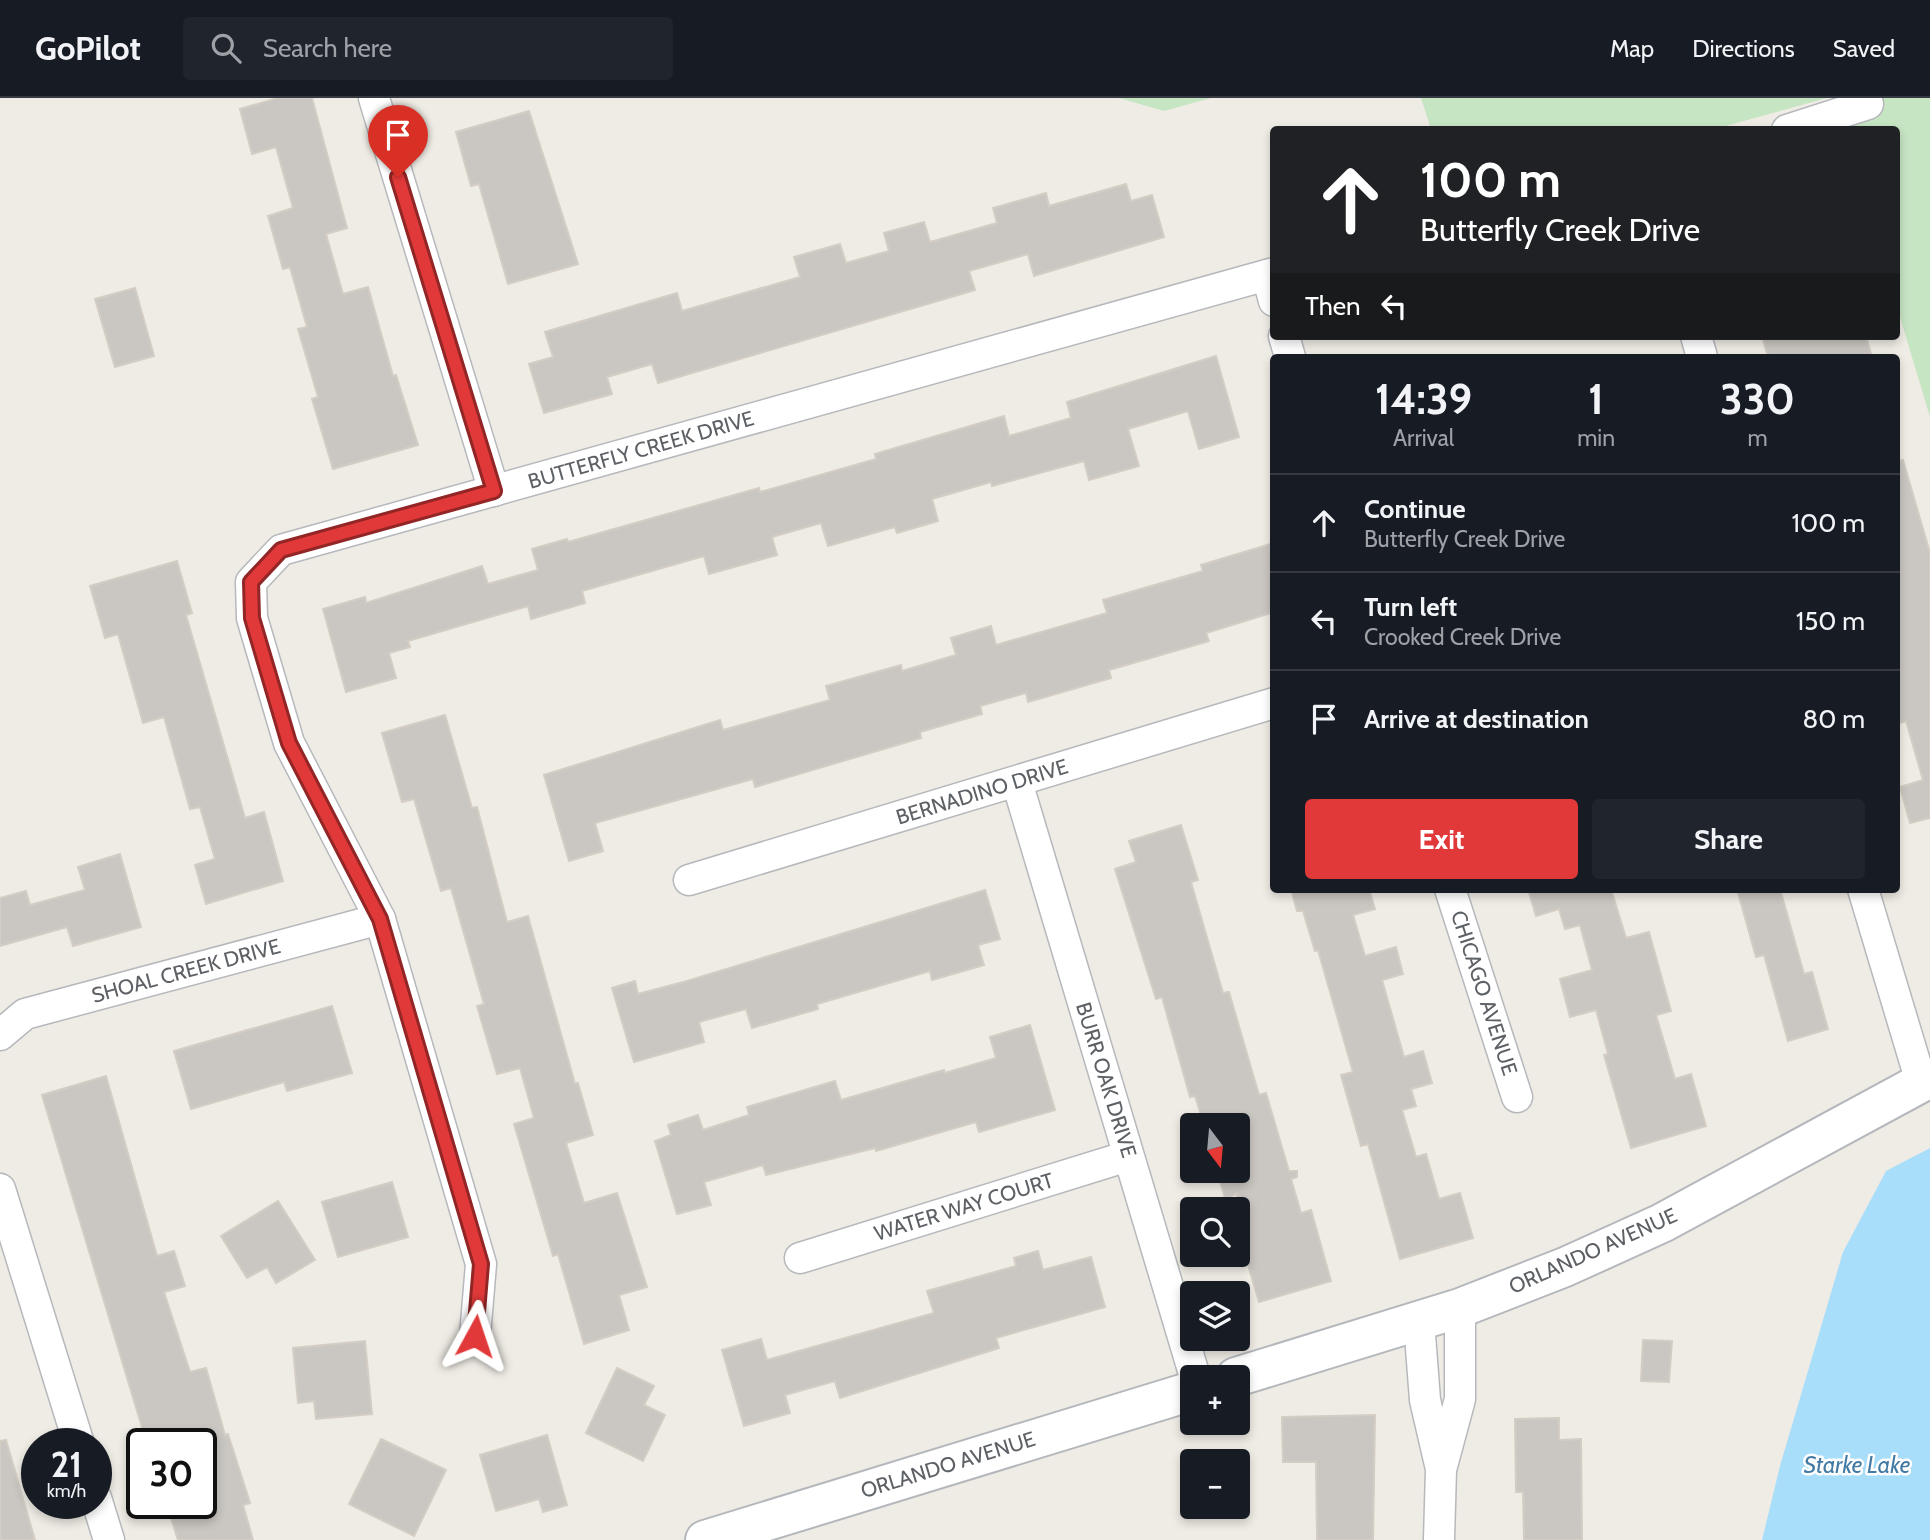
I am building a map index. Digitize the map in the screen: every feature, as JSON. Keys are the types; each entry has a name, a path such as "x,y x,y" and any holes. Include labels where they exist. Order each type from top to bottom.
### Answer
{"street":[{"path":"374,98 494,491"},
{"path":"1799,126 1868,104"},
{"name":"BUTTERFLY CREEK DRIVE","path":"475,1336 481,1264 380,919 289,743 252,618 251,582 281,550 1270,283"},
{"name":"BERNADINO DRIVE","path":"689,880 1270,704"},
{"name":"BURR OAK DRIVE","path":"1017,782 1191,1365"},
{"name":"CHICAGO AVENUE","path":"1451,893 1517,1097"},
{"path":"1864,893 1925,1080"},
{"name":"SHOAL CREEK DRIVE","path":"0,1035 24,1014 380,919"},
{"name":"ORLANDO AVENUE","path":"1250,1373 1419,1322 1565,1267 1662,1223 1925,1080"},
{"name":"WATER WAY COURT","path":"800,1258 1128,1156"},
{"path":"0,1189 74,1428"},
{"path":"1439,1540 1441,1469 1460,1399 1460,1308"},
{"path":"1419,1322 1425,1400 1441,1469"},
{"name":"ORLANDO AVENUE","path":"705,1540 1180,1395"},
{"path":"102,1519 109,1540"}],"green space":[{"path":"1119,98 1211,98 1164,111"},
{"path":"1421,98 1827,98 1726,126 1430,126"},
{"path":"1835,98 1930,98 1930,417 1900,317 1900,126 1843,126"}],"water":[{"name":"Starke Lake","path":"1930,1148 1930,1540 1762,1540 1780,1466 1843,1252 1886,1171"}],"building":[{"path":"278,98 312,98 347,228 326,234 343,294 368,287 393,376 396,375 418,445 333,469 312,399 318,397 298,329 307,327 290,267 283,269 268,216 293,208 276,147 252,154 240,109"},
{"path":"529,111 578,264 508,284 479,184 471,186 456,132"},
{"path":"1126,184 1131,201 1152,195 1164,237 1034,276 1028,254 969,271 975,290 658,383 652,364 607,377 612,394 544,413 529,364 553,357 545,332 677,293 682,311 800,277 794,257 840,244 846,263 889,251 884,233 924,222 930,242 997,223 993,208 1046,193 1049,206"},
{"path":"135,288 154,356 115,367 95,299"},
{"path":"1763,340 1867,340 1871,354 1767,354"},
{"path":"1216,356 1239,437 1199,449 1188,411 1128,429 1139,466 1089,480 1084,461 992,486 991,482 932,499 938,521 897,533 895,527 828,546 821,523 772,537 777,555 709,574 704,556 582,591 585,603 531,619 528,606 408,641 410,647 389,653 396,678 346,692 323,609 365,597 366,603 482,566 488,584 538,570 532,549 567,539 568,542 759,488 760,492 876,459 875,454 1004,416 1009,436 1071,418 1067,402"},
{"path":"1900,460 1903,460 1930,553 1930,818 1910,823 1900,787 1923,780 1906,721 1900,723"},
{"path":"1270,544 1270,613 1206,633 1209,641 1109,670 1111,678 1028,702 1026,693 980,706 982,714 920,732 921,738 755,787 753,779 595,823 603,851 569,861 544,775 720,720 723,730 830,700 826,686 901,665 902,671 956,655 951,638 991,626 996,645 1107,613 1103,600 1203,571 1201,565"},
{"path":"177,561 192,613 186,615 245,818 264,812 283,881 206,904 195,865 215,859 200,807 190,809 164,717 143,723 118,634 105,638 90,586"},
{"path":"445,715 472,808 477,807 507,922 528,916 575,1084 578,1083 593,1135 566,1143 584,1203 617,1193 647,1287 619,1295 629,1330 584,1344 558,1254 553,1256 514,1124 534,1118 520,1068 497,1074 477,1006 484,1004 451,888 441,891 414,799 402,802 382,733"},
{"path":"1181,825 1198,880 1191,882 1223,993 1229,992 1259,1095 1266,1093 1289,1171 1297,1171 1297,1177 1291,1179 1301,1213 1311,1210 1331,1281 1259,1302 1249,1267 1250,1197 1237,1197 1237,1194 1225,1197 1221,1183 1250,1183 1250,1113 1200,1113 1195,1096 1190,1097 1162,997 1156,999 1115,869 1136,862 1129,841"},
{"path":"120,854 141,927 73,946 67,927 0,946 0,898 26,891 30,905 85,890 78,867"},
{"path":"985,890 1000,939 978,945 984,965 932,980 930,971 817,1004 818,1009 752,1028 746,1009 699,1022 704,1042 634,1062 612,988 635,981 638,994"},
{"path":"1292,893 1370,893 1375,909 1353,915 1365,956 1396,947 1403,974 1382,980 1404,1057 1423,1051 1432,1083 1411,1089 1416,1106 1402,1110 1416,1157 1426,1154 1439,1199 1460,1193 1473,1238 1400,1259 1368,1144 1361,1146 1341,1075 1353,1072 1318,950 1315,951 1303,911 1297,911"},
{"path":"1529,893 1612,893 1626,938 1649,932 1671,1011 1656,1015 1675,1079 1691,1074 1706,1126 1631,1148 1604,1055 1608,1054 1596,1010 1570,1017 1560,979 1592,970 1580,925 1565,929 1559,909 1536,916"},
{"path":"1738,893 1781,893 1804,974 1812,972 1828,1029 1788,1041 1764,955 1756,957"},
{"path":"332,1006 352,1073 287,1091 284,1082 191,1109 174,1051"},
{"path":"1030,1025 1055,1110 979,1132 976,1122 876,1151 875,1148 766,1175 763,1165 704,1182 711,1205 677,1214 655,1141 671,1135 668,1125 698,1115 703,1130 749,1115 747,1107 835,1081 841,1100 944,1070 945,1073 996,1058 990,1037"},
{"path":"106,1076 157,1256 174,1251 185,1286 164,1292 190,1372 206,1368 225,1435 228,1434 250,1503 243,1505 253,1540 178,1540 171,1519 217,1519 217,1428 142,1428 42,1095"},
{"path":"392,1182 408,1237 338,1257 322,1202"},
{"path":"278,1201 315,1260 276,1283 267,1267 247,1278 221,1236"},
{"path":"1038,1251 1043,1270 1091,1257 1105,1307 996,1338 999,1348 840,1398 835,1381 785,1395 790,1413 744,1426 722,1350 761,1339 767,1360 934,1313 927,1291 1016,1266 1014,1258"},
{"path":"1643,1340 1672,1341 1669,1382 1641,1381"},
{"path":"365,1341 372,1414 316,1419 314,1401 298,1403 293,1348"},
{"path":"617,1368 654,1386 644,1405 665,1415 643,1461 586,1433"},
{"path":"1375,1415 1373,1540 1317,1540 1316,1462 1283,1462 1282,1417"},
{"path":"1559,1418 1559,1440 1581,1439 1582,1540 1524,1540 1523,1492 1516,1492 1515,1419"},
{"path":"547,1435 567,1505 543,1512 539,1499 496,1511 480,1455"},
{"path":"381,1439 446,1470 414,1536 349,1504"},
{"path":"6,1440 21,1492 21,1519 29,1519 35,1540 0,1540 0,1441"}],"route":[{"path":"398,177 494,491 281,550 251,582 252,618 289,743 380,919 481,1264 475,1336"}]}
